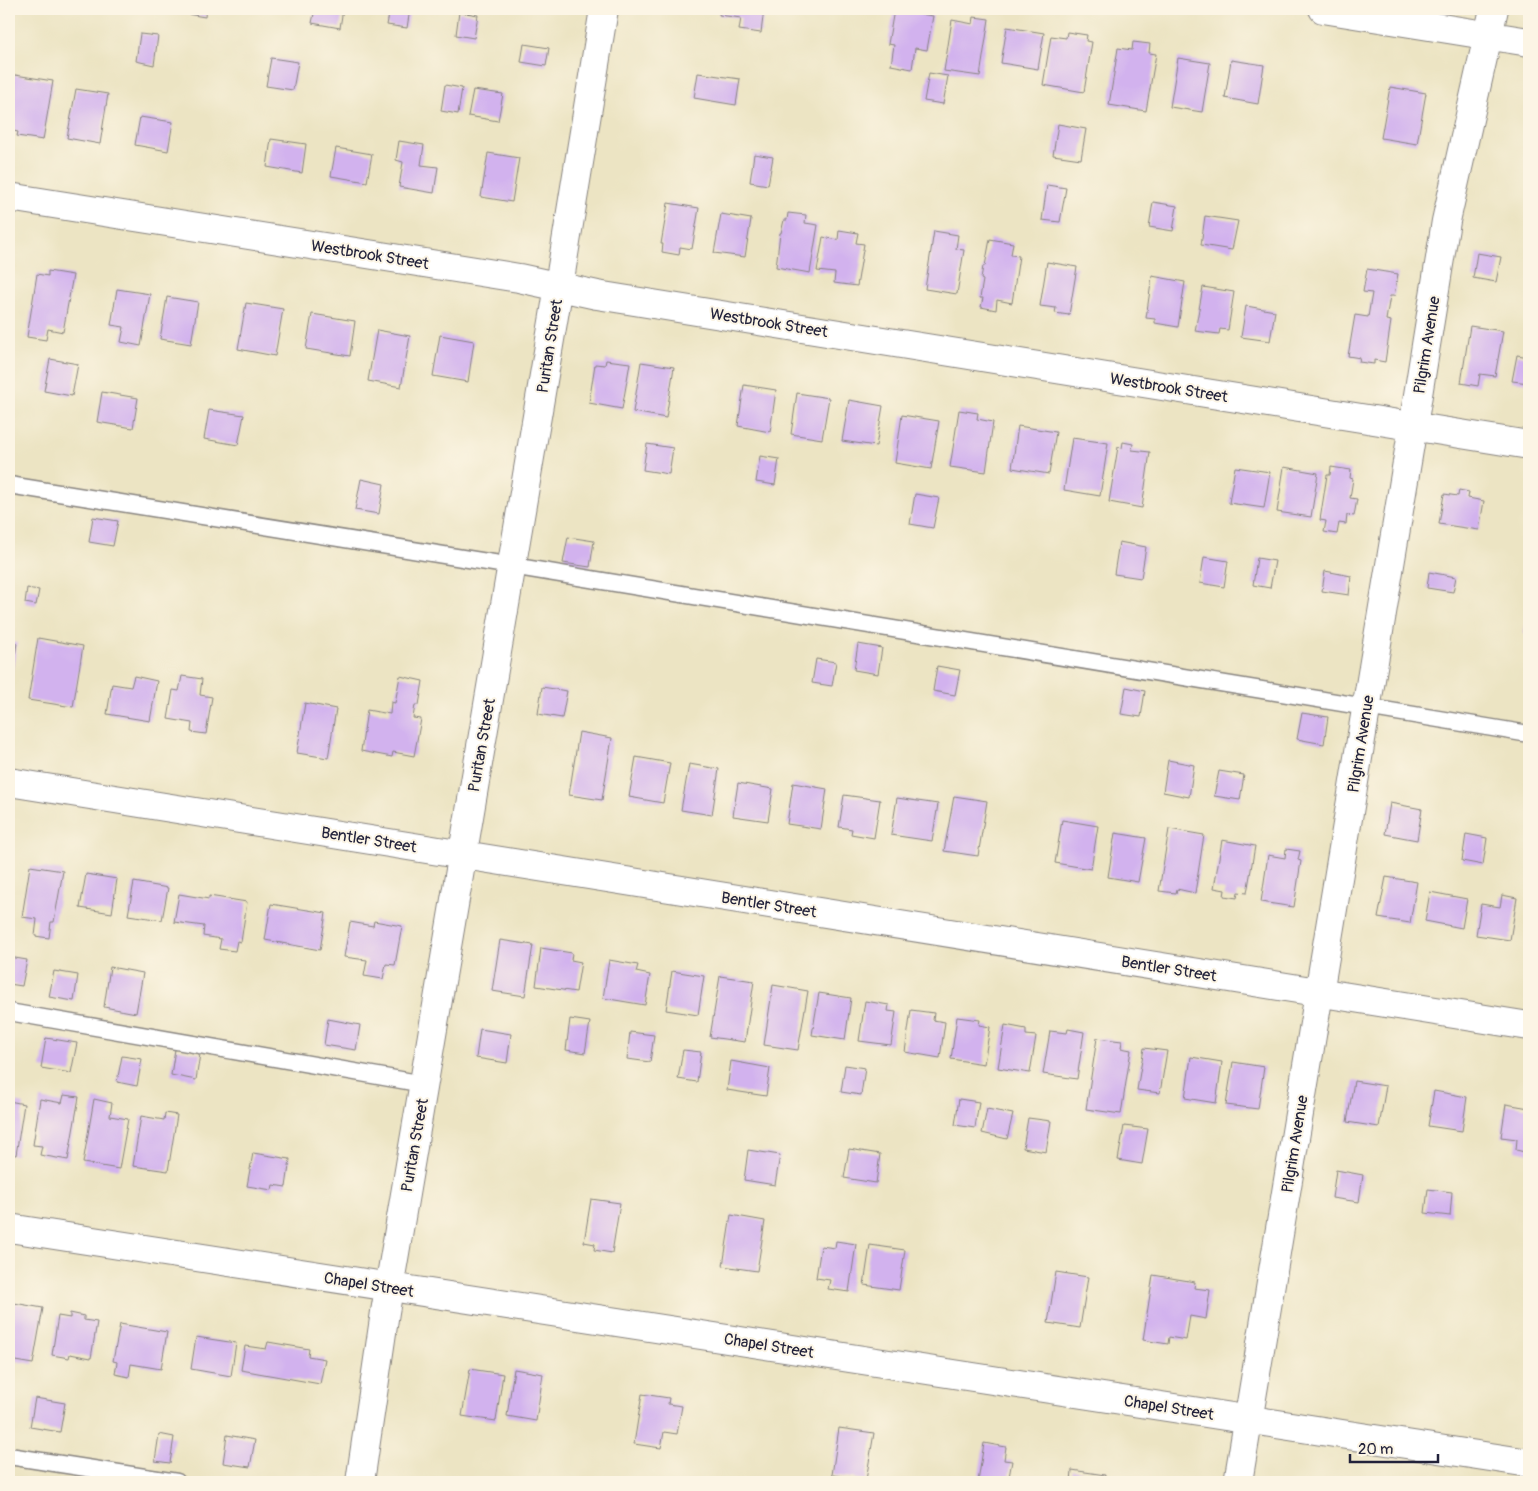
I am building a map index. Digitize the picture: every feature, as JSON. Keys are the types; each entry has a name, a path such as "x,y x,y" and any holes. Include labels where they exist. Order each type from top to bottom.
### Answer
{"street":[{"name":"Puritan Street","path":"360,1482 389,1287 512,566 604,9"},
{"path":"1323,9 1529,42"},
{"name":"Pilgrim Avenue","path":"1238,1482 1446,221 1494,9"},
{"name":"Westbrook Street","path":"9,197 519,278 558,288 1529,445"},
{"name":"Bentler Street","path":"9,782 1529,1026"},
{"name":"Chapel Street","path":"9,1228 1529,1463"}],"lane":[{"path":"9,485 1529,734"},
{"path":"9,1012 424,1084"},
{"path":"9,1456 177,1482"}],"building":[{"path":"181,9 206,9 205,17 181,13"},
{"path":"315,9 343,9 340,28 312,23"},
{"path":"390,9 410,9 407,28 387,25"},
{"path":"720,9 764,9 761,33 739,30 741,18 719,15"},
{"path":"894,10 933,16 927,50 915,48 912,69 891,65 894,45 888,44"},
{"path":"459,12 478,15 474,38 456,35"},
{"path":"974,17 989,19 980,76 944,71 952,20 973,24"},
{"path":"1007,27 1044,33 1038,69 1001,63"},
{"path":"1067,32 1087,35 1086,41 1092,42 1084,92 1043,85 1051,36 1066,38"},
{"path":"140,34 158,36 154,65 136,61"},
{"path":"1133,42 1150,44 1149,53 1156,54 1146,111 1109,105 1118,48 1132,50"},
{"path":"524,44 549,48 546,66 521,62"},
{"path":"271,58 298,62 293,90 266,86"},
{"path":"1178,58 1210,63 1202,112 1170,107"},
{"path":"1231,60 1264,65 1258,104 1225,98"},
{"path":"698,73 740,79 736,105 694,98"},
{"path":"929,73 948,76 943,104 924,101"},
{"path":"9,74 53,81 43,140 17,136 18,132 9,130"},
{"path":"445,85 462,88 458,114 441,111"},
{"path":"1390,87 1426,93 1417,144 1381,138"},
{"path":"76,89 108,94 100,144 67,138"},
{"path":"473,90 503,94 498,121 468,116"},
{"path":"140,117 173,122 168,151 135,145"},
{"path":"1058,124 1086,129 1081,159 1053,155"},
{"path":"271,139 306,144 302,173 267,167"},
{"path":"399,141 424,145 421,165 438,167 434,193 399,187 403,162 396,160"},
{"path":"336,148 372,154 367,182 331,176"},
{"path":"488,153 519,158 512,202 481,197"},
{"path":"754,154 773,157 768,185 750,182"},
{"path":"1047,185 1066,188 1060,222 1042,220"},
{"path":"1153,202 1177,206 1173,231 1149,227"},
{"path":"668,203 699,208 692,249 680,247 679,255 662,252 663,244 661,244"},
{"path":"788,213 806,215 805,223 818,225 810,273 776,267 780,233 784,220 787,220"},
{"path":"721,214 751,219 745,257 714,253"},
{"path":"1205,216 1238,221 1232,250 1201,245"},
{"path":"839,230 858,233 856,243 864,244 857,286 834,283 835,273 817,271 823,237 838,240"},
{"path":"934,231 958,235 956,249 964,250 957,294 925,289"},
{"path":"990,239 1013,243 1011,255 1019,256 1012,303 997,300 996,310 981,307 983,298 980,298 983,266 985,266"},
{"path":"1477,253 1501,257 1496,282 1473,278"},
{"path":"1047,262 1077,267 1069,315 1055,313 1056,308 1040,306"},
{"path":"1367,269 1398,274 1394,296 1390,296 1386,320 1391,321 1385,362 1374,360 1374,364 1359,362 1360,358 1348,356 1355,315 1368,317 1372,293 1363,292"},
{"path":"48,271 73,275 63,332 48,329 46,340 27,337 37,274 48,276"},
{"path":"1152,276 1185,282 1178,327 1155,323 1155,319 1146,318"},
{"path":"1203,287 1234,292 1228,330 1220,329 1219,334 1195,331"},
{"path":"117,289 150,294 141,346 121,342 124,327 111,325"},
{"path":"167,297 198,302 191,344 160,339"},
{"path":"246,303 283,309 275,356 238,349"},
{"path":"1246,306 1275,311 1270,341 1241,337"},
{"path":"312,314 355,321 350,356 306,349"},
{"path":"1470,326 1503,331 1495,376 1480,374 1478,386 1461,383"},
{"path":"377,330 410,336 401,387 368,381"},
{"path":"440,335 474,341 468,382 433,376"},
{"path":"1517,355 1529,357 1529,383 1512,381"},
{"path":"50,359 78,364 72,396 44,391"},
{"path":"606,360 630,363 622,409 589,403 595,364 605,365"},
{"path":"641,362 674,367 666,418 633,412"},
{"path":"744,385 776,390 770,432 738,426"},
{"path":"102,392 138,398 133,428 97,422"},
{"path":"797,393 829,398 822,439 791,434"},
{"path":"849,400 883,406 876,446 842,441"},
{"path":"209,410 244,415 238,445 204,439"},
{"path":"959,410 978,413 977,419 993,422 986,472 950,467"},
{"path":"902,415 939,421 931,469 895,463"},
{"path":"1018,426 1056,432 1049,474 1012,468"},
{"path":"1072,438 1108,443 1100,496 1064,490"},
{"path":"1123,442 1133,444 1132,450 1150,452 1142,508 1109,502 1118,447 1122,448"},
{"path":"647,444 673,448 669,474 643,470"},
{"path":"760,456 779,459 775,485 756,482"},
{"path":"1235,467 1270,472 1264,508 1229,503"},
{"path":"1284,467 1318,473 1311,517 1277,512"},
{"path":"1331,467 1351,470 1350,478 1353,479 1350,498 1357,499 1354,516 1347,515 1346,524 1339,523 1337,534 1324,532 1326,521 1320,520 1327,475 1330,475"},
{"path":"361,479 384,484 379,514 355,510"},
{"path":"1459,490 1469,492 1468,498 1484,501 1479,530 1439,524 1444,494 1458,496"},
{"path":"915,494 939,498 933,528 910,524"},
{"path":"93,517 118,521 113,546 89,542"},
{"path":"568,537 594,541 590,567 563,563"},
{"path":"1119,542 1146,547 1141,578 1114,574"},
{"path":"1204,557 1228,561 1224,587 1200,583"},
{"path":"1257,558 1275,561 1270,588 1253,585"},
{"path":"1325,571 1351,576 1349,595 1322,591"},
{"path":"1429,572 1456,577 1453,592 1427,588"},
{"path":"27,588 39,590 36,605 25,603"},
{"path":"1528,611 1529,634 1524,634"},
{"path":"38,638 83,646 73,707 28,700"},
{"path":"9,642 17,643 10,686 9,686"},
{"path":"858,644 882,648 878,674 854,670"},
{"path":"816,659 836,662 832,686 812,683"},
{"path":"937,666 960,670 955,695 933,691"},
{"path":"134,676 157,681 150,721 107,714 112,684 131,687"},
{"path":"182,676 202,679 200,695 212,697 206,734 191,732 192,723 168,719 173,690 179,691"},
{"path":"400,676 423,681 419,705 415,705 413,718 421,719 414,756 393,752 392,757 361,751 367,710 390,714 391,702 395,703"},
{"path":"542,687 567,691 562,718 538,714"},
{"path":"1126,687 1145,691 1141,717 1121,714"},
{"path":"305,703 336,709 328,758 297,753"},
{"path":"1302,713 1328,717 1324,744 1297,739"},
{"path":"579,732 612,738 602,800 569,795"},
{"path":"636,757 670,763 663,803 629,797"},
{"path":"1168,760 1194,765 1189,797 1163,792"},
{"path":"689,764 719,769 712,815 681,810"},
{"path":"1219,771 1244,775 1240,800 1214,796"},
{"path":"738,783 773,789 768,821 733,816"},
{"path":"793,783 827,789 821,829 787,824"},
{"path":"844,795 880,800 874,838 851,834 852,829 839,827"},
{"path":"954,796 987,801 978,856 944,851"},
{"path":"897,798 938,804 932,841 891,835"},
{"path":"1390,803 1422,809 1417,840 1385,834"},
{"path":"1062,820 1098,826 1091,869 1055,863"},
{"path":"1169,829 1204,835 1195,893 1177,889 1176,893 1159,891"},
{"path":"1115,833 1146,838 1138,882 1108,877"},
{"path":"1466,834 1487,838 1483,865 1462,861"},
{"path":"1222,840 1255,846 1247,893 1238,892 1237,898 1224,896 1225,890 1214,888"},
{"path":"1286,849 1300,851 1298,860 1301,861 1294,907 1261,902 1268,855 1285,858"},
{"path":"30,866 63,871 54,922 51,922 49,938 35,936 37,919 22,917"},
{"path":"86,874 117,879 112,913 80,908"},
{"path":"1386,877 1417,882 1410,923 1378,918"},
{"path":"134,882 168,888 162,920 128,915"},
{"path":"1430,892 1467,899 1462,928 1425,921"},
{"path":"179,894 209,899 209,896 247,902 241,942 237,941 235,951 219,949 221,939 203,936 204,926 174,922"},
{"path":"1502,895 1517,898 1510,940 1476,935 1481,904 1500,907"},
{"path":"271,904 326,913 320,950 265,940"},
{"path":"374,921 402,926 395,965 386,964 383,979 364,976 367,960 344,957 350,922 373,926"},
{"path":"500,940 533,945 525,996 492,991"},
{"path":"541,948 572,953 571,960 581,962 576,992 536,986"},
{"path":"9,957 27,960 22,986 9,984"},
{"path":"609,960 638,965 636,972 650,975 645,1005 603,998"},
{"path":"110,967 143,973 136,1013 104,1007"},
{"path":"54,971 78,975 74,1001 49,997"},
{"path":"672,971 704,976 698,1015 666,1010"},
{"path":"720,976 754,981 745,1042 710,1037"},
{"path":"773,985 808,991 798,1050 764,1045"},
{"path":"819,993 851,998 845,1040 812,1035"},
{"path":"865,1001 889,1005 888,1011 896,1012 891,1045 859,1041"},
{"path":"911,1010 934,1013 933,1020 945,1022 940,1058 905,1052"},
{"path":"957,1017 980,1020 979,1025 990,1027 984,1064 951,1059"},
{"path":"328,1019 360,1025 356,1050 324,1045"},
{"path":"570,1019 590,1022 585,1053 566,1050"},
{"path":"1005,1025 1026,1029 1026,1035 1036,1036 1030,1073 998,1068"},
{"path":"480,1029 511,1034 507,1063 476,1058"},
{"path":"1068,1029 1084,1032 1077,1079 1043,1074 1050,1031 1067,1033"},
{"path":"630,1032 654,1035 650,1062 627,1059"},
{"path":"46,1038 77,1043 71,1073 41,1068"},
{"path":"1097,1038 1122,1041 1121,1048 1131,1050 1121,1114 1086,1109"},
{"path":"1144,1048 1167,1051 1160,1093 1137,1090"},
{"path":"175,1049 200,1054 196,1080 171,1075"},
{"path":"683,1050 701,1052 697,1082 678,1079"},
{"path":"122,1056 142,1059 137,1086 117,1082"},
{"path":"1191,1057 1222,1062 1216,1103 1185,1098"},
{"path":"731,1061 770,1068 766,1096 727,1090"},
{"path":"1233,1062 1264,1067 1258,1109 1226,1105"},
{"path":"845,1065 865,1068 861,1095 841,1092"},
{"path":"1354,1081 1386,1086 1379,1127 1347,1122"},
{"path":"1434,1091 1467,1097 1462,1131 1428,1126"},
{"path":"64,1095 79,1097 68,1160 40,1155 42,1146 33,1145 40,1099 62,1103"},
{"path":"94,1099 112,1103 110,1116 128,1119 119,1169 83,1163"},
{"path":"959,1099 979,1102 975,1128 955,1125"},
{"path":"9,1101 24,1104 16,1155 9,1154"},
{"path":"1506,1104 1529,1108 1529,1153 1516,1150 1517,1139 1501,1137"},
{"path":"987,1109 1013,1114 1007,1139 982,1133"},
{"path":"165,1113 177,1115 168,1171 133,1166 141,1116 164,1120"},
{"path":"1028,1118 1051,1121 1046,1152 1023,1148"},
{"path":"1124,1126 1148,1129 1142,1164 1118,1160"},
{"path":"849,1149 880,1154 876,1183 844,1178"},
{"path":"748,1150 780,1155 775,1185 744,1180"},
{"path":"253,1153 290,1159 286,1187 273,1185 272,1190 247,1186"},
{"path":"1336,1170 1363,1175 1359,1202 1332,1198"},
{"path":"1428,1189 1452,1192 1450,1216 1425,1213"},
{"path":"591,1199 620,1203 612,1253 594,1250 595,1244 584,1242"},
{"path":"731,1215 765,1221 757,1271 723,1266"},
{"path":"836,1241 856,1244 849,1292 828,1289 830,1280 816,1278 821,1246 835,1248"},
{"path":"870,1245 905,1250 899,1290 864,1285"},
{"path":"1056,1272 1088,1277 1080,1328 1048,1323"},
{"path":"1153,1275 1195,1282 1194,1288 1210,1290 1206,1319 1190,1316 1186,1340 1169,1337 1168,1344 1143,1340"},
{"path":"14,1303 43,1308 33,1364 9,1360 9,1309 13,1309"},
{"path":"70,1313 84,1316 84,1320 97,1322 91,1358 70,1354 69,1358 52,1355 58,1316 70,1318"},
{"path":"120,1324 167,1332 161,1369 131,1364 129,1377 115,1374 117,1362 113,1361"},
{"path":"196,1337 236,1343 231,1376 191,1369"},
{"path":"268,1342 309,1349 308,1356 325,1359 320,1384 241,1370 245,1346 266,1349"},
{"path":"470,1369 503,1374 496,1421 462,1416"},
{"path":"514,1369 543,1374 536,1421 507,1416"},
{"path":"642,1394 669,1398 668,1404 682,1406 677,1434 664,1432 661,1448 634,1444"},
{"path":"35,1398 65,1403 60,1432 30,1427"},
{"path":"839,1428 874,1433 866,1480 832,1475"},
{"path":"159,1434 174,1437 170,1463 155,1461"},
{"path":"227,1435 255,1440 250,1467 223,1463"},
{"path":"984,1443 1006,1447 1004,1460 1012,1461 1008,1482 978,1482"},
{"path":"1072,1470 1105,1475 1104,1482 1071,1482"}]}
